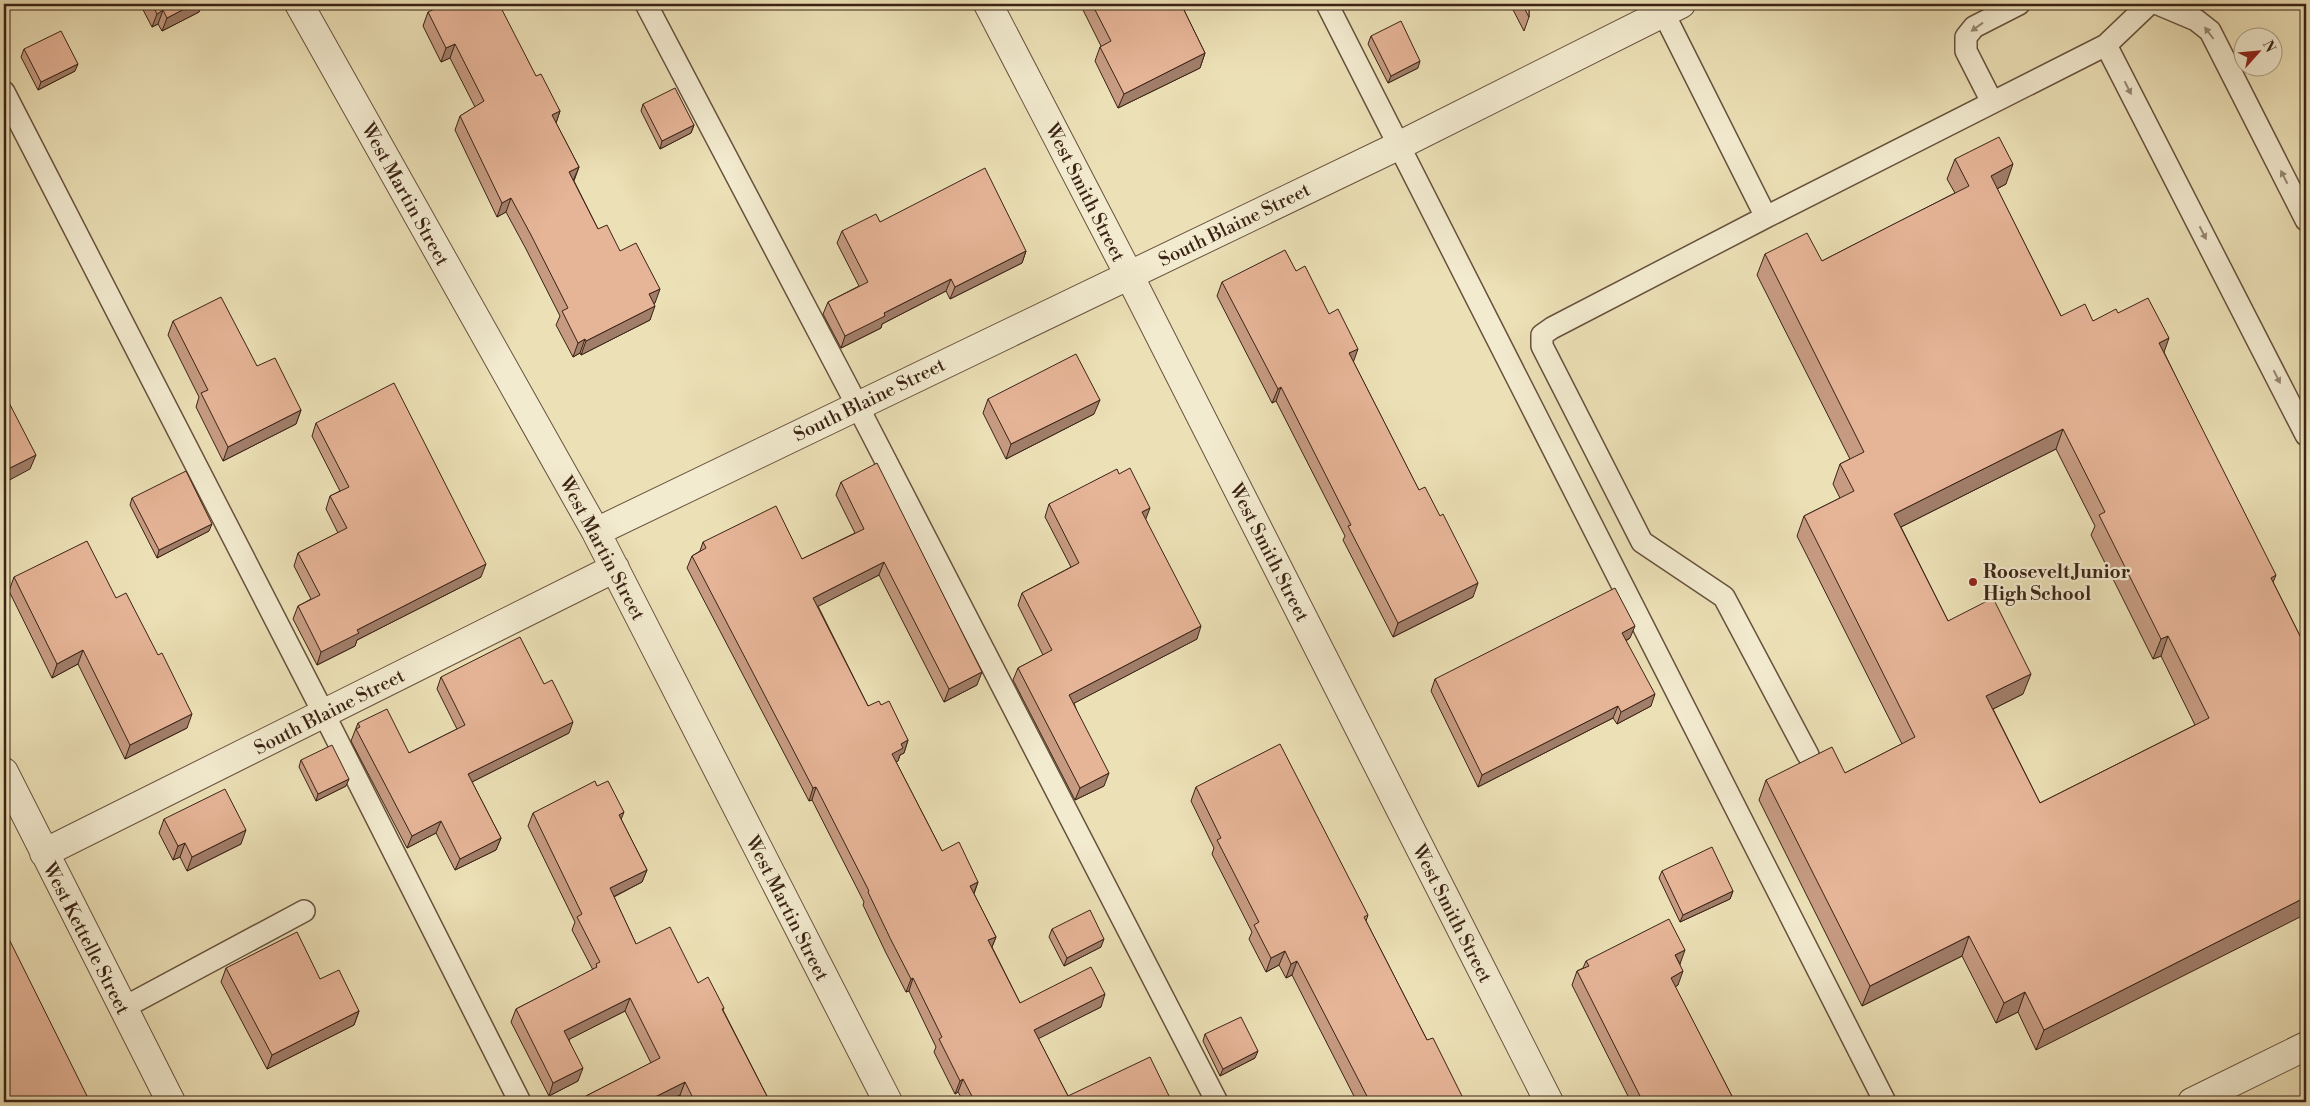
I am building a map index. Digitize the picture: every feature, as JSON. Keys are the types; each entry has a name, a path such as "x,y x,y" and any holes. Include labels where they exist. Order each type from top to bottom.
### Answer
{"street":[{"name":"West Martin Street","path":"298,4 596,532 888,1102"},
{"name":"West Smith Street","path":"988,4 1129,275 1549,1102"},
{"name":"South Blaine Street","path":"596,532 1400,145 1668,7"},
{"name":"South Blaine Street","path":"44,853 615,568"},
{"name":"West Kettelle Street","path":"4,772 171,1102"},
{"path":"2210,1098 2306,1046"}],"lane":[{"path":"646,4 857,405 1217,1102"},
{"path":"1327,4 1885,1102"},
{"path":"1992,102 1966,51 1966,37 1974,28 2019,4"},
{"path":"1808,755 1724,597 1642,542 1542,346 1542,335 1552,328 1766,217 2106,44 2150,4"},
{"path":"2158,4 2196,20 2210,31 2306,220"},
{"path":"1668,7 1766,217"},
{"path":"2106,44 2306,435"},
{"path":"4,92 324,714 520,1102"},
{"path":"123,1008 304,911"}],"building":[{"path":"152,4 194,4 167,18 163,10 157,14"},
{"path":"445,4 499,4 536,76 541,74 560,111 552,115 579,167 569,172 598,229 607,225 620,251 636,243 660,289 649,294 655,306 586,341 585,339 578,343 562,311 568,308 531,235 511,198 502,203 460,116 484,101 455,44 446,48 428,12"},
{"path":"1092,4 1181,4 1205,53 1124,94 1100,47 1111,41"},
{"path":"1522,4 1529,4 1529,17"},
{"path":"1401,21 1420,61 1391,76 1371,36"},
{"path":"61,31 78,64 41,82 24,49"},
{"path":"675,88 694,125 662,141 643,104"},
{"path":"1999,137 2013,164 1991,176 2061,316 2085,304 2093,321 2116,309 2118,313 2148,298 2169,338 2159,343 2276,575 2271,578 2306,648 2306,897 2044,1030 2025,992 2004,1003 1969,936 1870,986 1766,780 1832,747 1845,773 1915,737 1804,516 1854,491 1840,464 1864,452 1765,254 1807,233 1822,261 1969,186 1955,159","holes":["2063,429 2105,512 2099,515 2161,639 2168,636 2209,718 2040,803 1986,696 2031,674 1993,598 1948,621 1894,514"]},
{"path":"985,168 1026,251 955,287 951,279 884,313 885,316 845,336 828,302 868,282 842,231 876,214 880,222"},
{"path":"1285,250 1296,271 1305,266 1329,314 1338,309 1358,349 1349,353 1419,490 1425,487 1440,516 1443,514 1478,583 1398,623 1348,526 1351,525 1281,387 1278,389 1222,282"},
{"path":"221,297 257,366 275,358 301,410 228,447 201,393 208,390 173,321"},
{"path":"1076,354 1100,400 1011,444 988,399"},
{"path":"394,383 486,564 357,630 359,633 321,652 298,606 320,595 298,553 347,528 330,496 349,487 316,423"},
{"path":"4,393 36,455 4,471"},
{"path":"877,463 982,672 949,689 884,562 813,598 868,706 879,701 881,705 889,701 908,740 901,744 903,748 892,754 942,851 959,842 978,882 970,886 996,937 988,940 1020,1003 1091,967 1105,994 1034,1030 1068,1096 1150,1057 1172,1102 975,1102 963,1079 960,1081 939,1039 942,1037 913,978 911,979 891,940 869,891 816,787 813,788 692,556 706,548 703,542 776,506 802,559 864,529 841,482"},
{"path":"1130,468 1150,508 1142,512 1201,626 1069,695 1109,773 1080,788 1018,668 1052,650 1022,593 1079,563 1049,504 1117,469 1119,474"},
{"path":"186,471 212,524 159,550 132,498"},
{"path":"87,541 116,598 126,593 158,655 162,653 192,714 130,745 83,650 57,664 14,577"},
{"path":"1615,588 1635,626 1622,633 1655,694 1621,712 1618,706 1482,775 1435,679"},
{"path":"520,637 544,684 552,680 573,722 468,774 501,838 460,859 441,821 412,836 356,729 360,727 358,723 387,709 409,753 465,725 441,677"},
{"path":"1280,744 1368,915 1364,917 1427,1040 1433,1038 1465,1102 1370,1102 1297,961 1291,964 1285,951 1271,958 1254,925 1259,922 1217,840 1221,838 1196,787"},
{"path":"332,745 349,779 318,794 301,760"},
{"path":"595,781 597,786 608,781 624,812 619,815 647,870 610,888 636,944 670,927 698,983 708,977 724,1008 722,1009 770,1102 695,1102 685,1082 645,1102 589,1102 586,1096 660,1058 630,998 564,1031 583,1068 553,1083 516,1009 597,967 596,964 600,962 577,917 582,914 533,813"},
{"path":"225,789 246,830 192,857 185,843 178,846 164,819"},
{"path":"1712,847 1733,891 1683,915 1662,871"},
{"path":"1090,910 1104,939 1067,958 1052,929"},
{"path":"1669,919 1685,950 1675,955 1683,971 1671,978 1735,1102 1643,1102 1577,971 1589,966 1586,961"},
{"path":"4,929 90,1102 4,1102"},
{"path":"297,932 320,979 339,970 359,1011 272,1055 226,968"},
{"path":"1241,1017 1258,1051 1223,1069 1205,1034"}],"place":[{"name":"Roosevelt Junior High School","path":"1973,582"}]}
